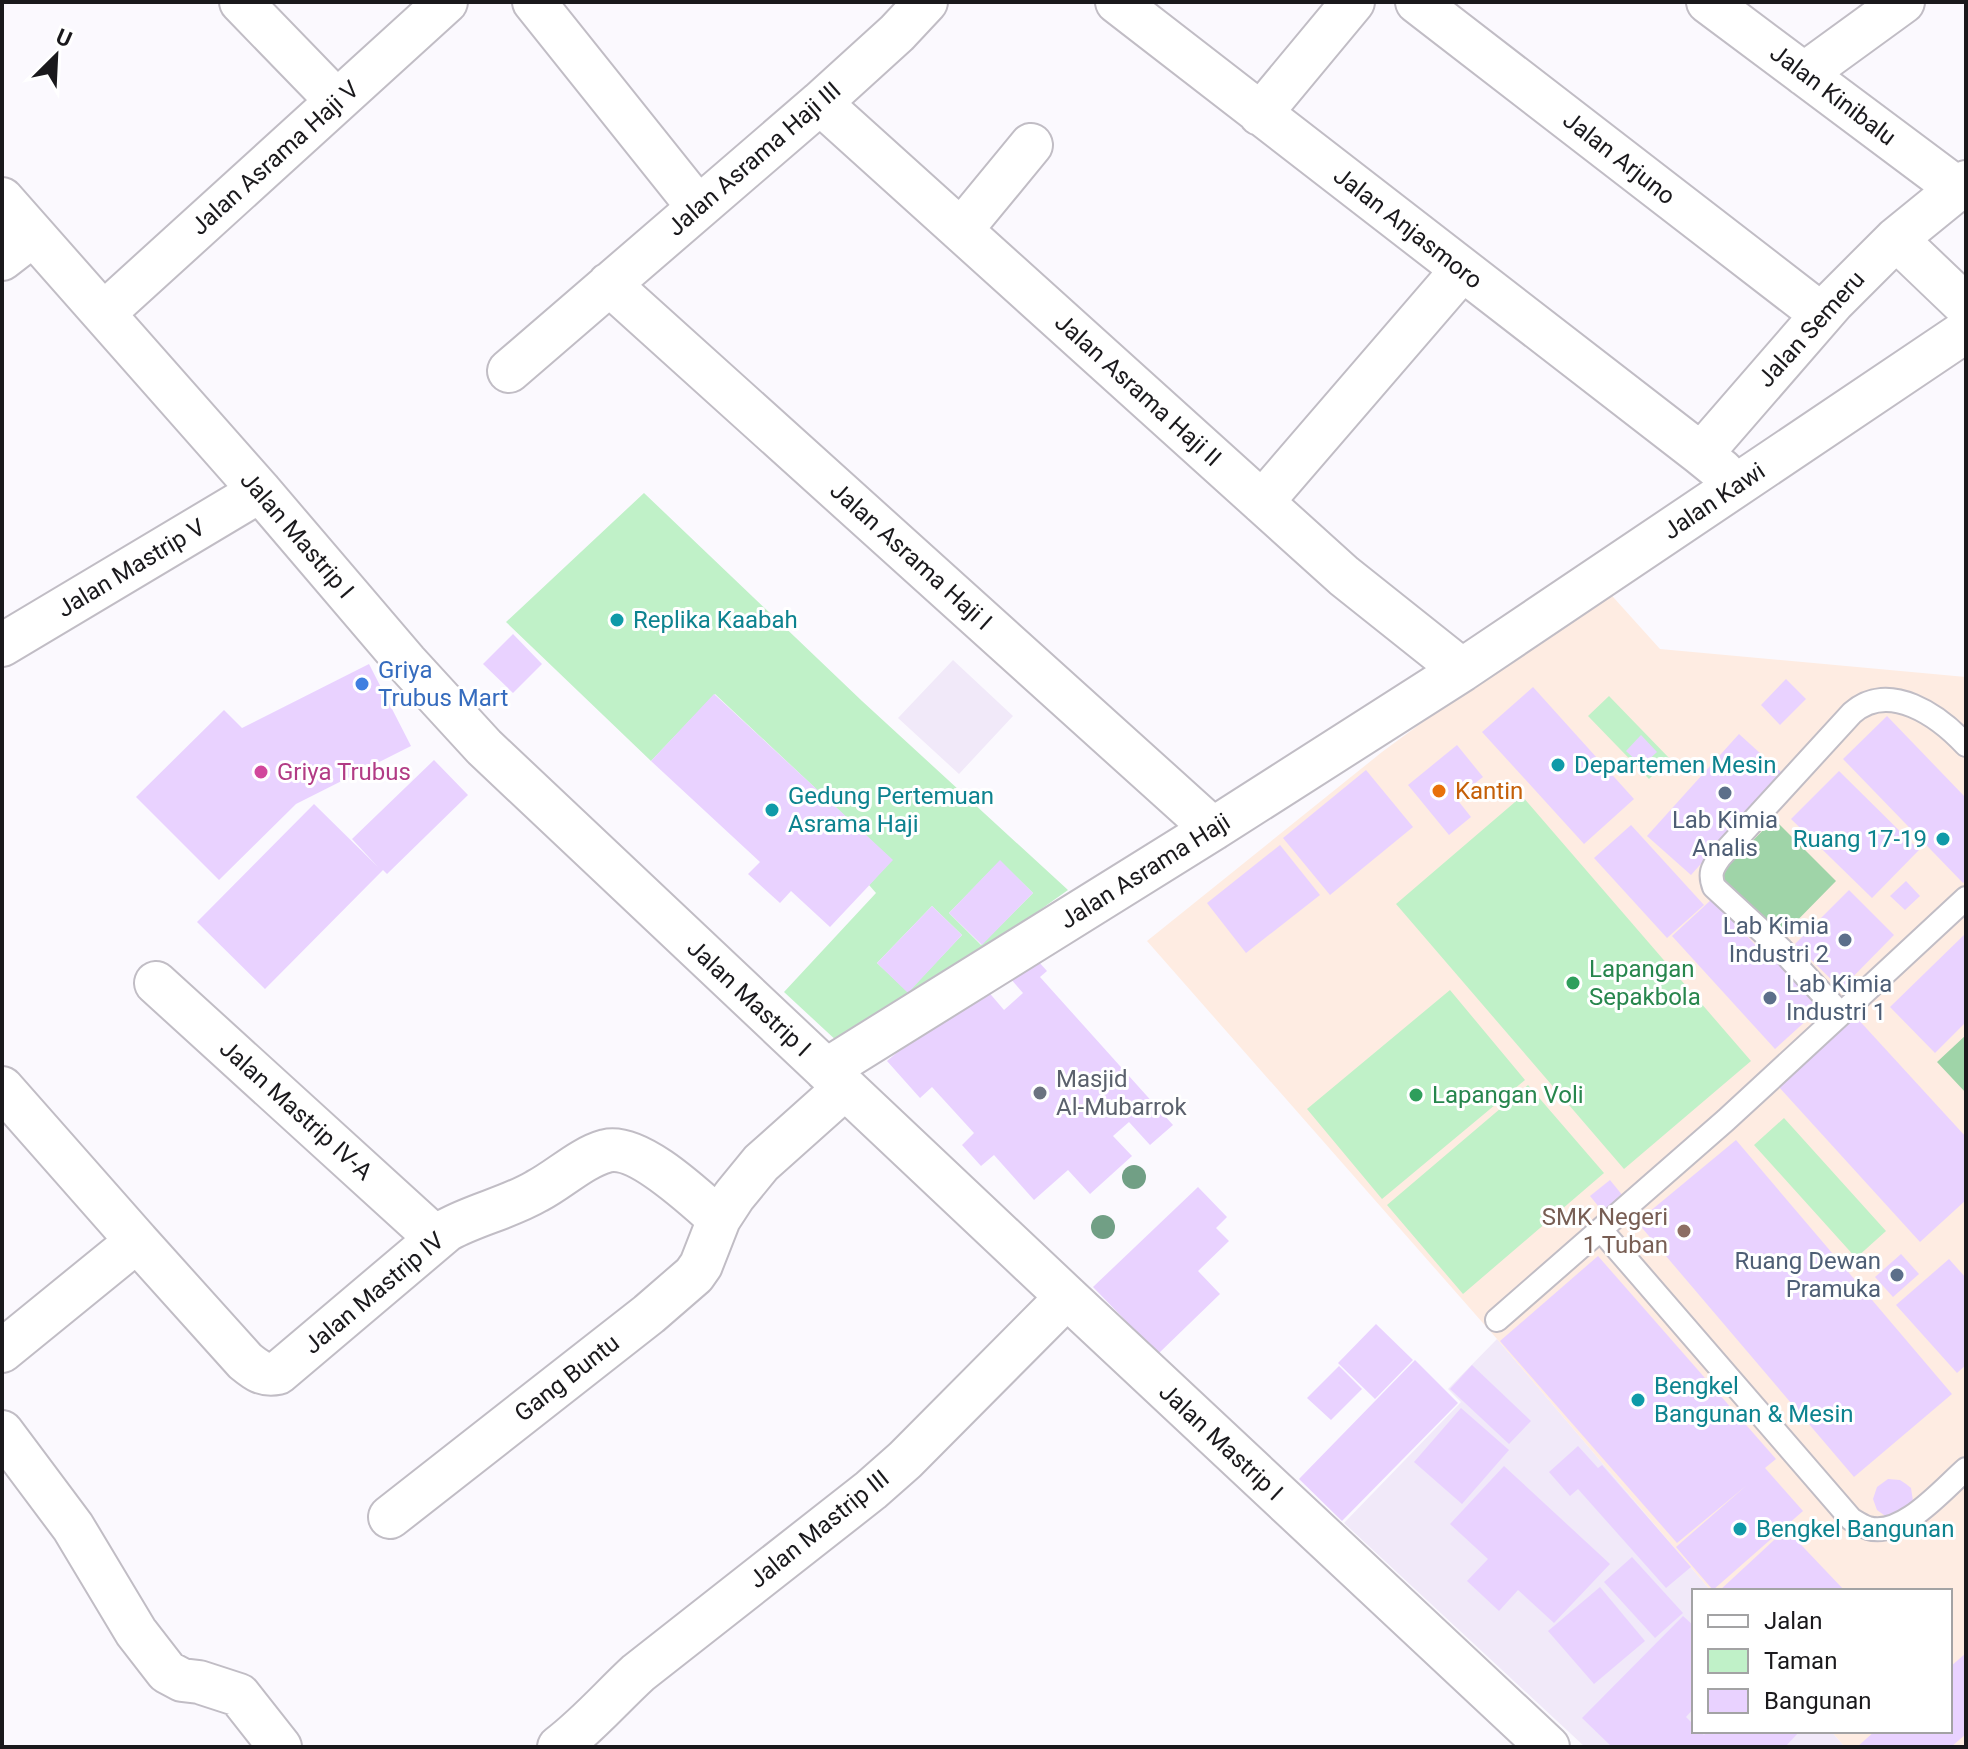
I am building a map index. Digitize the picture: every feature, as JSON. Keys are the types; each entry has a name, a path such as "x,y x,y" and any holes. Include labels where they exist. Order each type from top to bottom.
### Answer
{"street":[{"path":"241,2 337,101"},
{"name":"Jalan Asrama Haji V","path":"104,313 446,2"},
{"path":"534,2 698,207"},
{"name":"Jalan Asrama Haji III","path":"509,371 820,103 897,33 926,2"},
{"name":"Jalan Anjasmoro","path":"1117,2 1701,454"},
{"path":"1260,114 1353,2"},
{"name":"Jalan Arjuno","path":"1417,2 1821,314"},
{"name":"Jalan Kinibalu","path":"1708,2 1962,185"},
{"path":"1804,74 1903,2"},
{"name":"Jalan Asrama Haji II","path":"820,103 1354,584 1462,670"},
{"path":"961,230 1031,145"},
{"name":"Jalan Semeru","path":"1701,454 1821,314 1896,239 1962,185"},
{"name":"Jalan Mastrip I","path":"2,199 18,247 104,313 406,662 484,747 1548,1747"},
{"path":"1896,239 1966,306"},
{"path":"1262,502 1462,270"},
{"name":"Jalan Asrama Haji I","path":"609,284 1213,829"},
{"name":"Jalan Kawi","path":"1462,670 1966,331"},
{"path":"1701,454 1739,484"},
{"name":"Jalan Mastrip V","path":"2,645 260,491"},
{"name":"Jalan Asrama Haji","path":"835,1079 1213,829 1462,670"},
{"name":"Jalan Mastrip IV-A","path":"156,983 436,1238"},
{"path":"719,1219 761,1163 835,1079"},
{"path":"2,1088 137,1241 2,1351"},
{"name":"Jalan Mastrip IV","path":"137,1241 245,1361 269,1375 286,1368 436,1238 465,1221 516,1203 607,1151 630,1153 652,1165 719,1219"},
{"name":"Gang Buntu","path":"390,1517 684,1285 701,1265 719,1219"},
{"name":"Jalan Mastrip III","path":"579,1742 611,1698 638,1673 905,1460 1067,1297"},
{"path":"2,1432 73,1527 136,1632 167,1672 182,1680 239,1695 280,1747"}],"lane":[{"path":"1841,1014 1781,949 1714,887 1711,869 1852,713 1866,703 1897,701 1923,711 1946,725 1966,745"},
{"path":"1497,1320 1726,1120 1966,898"},
{"path":"1601,1230 1851,1519 1874,1529 1900,1525 1966,1469"}],"shaded area":[{"name":"SMK Negeri 1 Tuban","path":"1605,588 1660,649 1966,677 1966,1747 1845,1747 1833,1733 1952,1733 1952,1589 1709,1589 1497,1339 1147,941 1382,752"},
{"path":"953,660 1013,716 959,774 898,718"},
{"path":"1497,1339 1709,1589 1692,1589 1692,1733 1833,1733 1845,1747 1585,1747 1344,1523 1461,1402 1448,1389"}],"green space":[{"path":"644,493 862,701 1068,890 982,951 839,1043 784,992 876,893 869,885 892,860 715,694 651,761 506,622","holes":["1000,861 1033,893 981,945 949,913","932,906 962,935 908,992 877,963"]},
{"path":"1609,696 1670,759 1649,779 1588,716"},
{"name":"Lapangan Sepakbola","path":"1522,796 1751,1061 1624,1169 1396,904"},
{"path":"1774,819 1836,881 1782,936 1719,875"},
{"name":"Lapangan Voli","path":"1450,990 1525,1080 1382,1199 1307,1109"},
{"path":"1966,1035 1966,1093 1937,1062"},
{"name":"Lapangan Voli","path":"1528,1085 1604,1173 1463,1294 1387,1205"},
{"path":"1784,1118 1886,1231 1856,1258 1754,1145"}],"building":[{"path":"513,634 542,664 513,693 483,664"},
{"name":"Griya Trubus","path":"369,664 411,746 296,804 219,880 136,797 224,710 242,728"},
{"path":"1786,679 1806,699 1780,725 1761,705"},
{"name":"Departemen Mesin","path":"1533,687 1634,799 1584,844 1482,732"},
{"name":"Gedung Pertemuan Asrama Haji","path":"714,694 893,860 830,927 791,891 780,903 748,874 760,862 651,761"},
{"name":"Ruang 17-19","path":"1887,716 1966,798 1966,880 1963,883 1843,759"},
{"name":"Lab Kimia Analis","path":"1739,734 1782,773 1691,875 1647,836"},
{"path":"1641,735 1657,752 1642,766 1626,751"},
{"name":"Kantin","path":"1457,745 1483,777 1456,798 1471,817 1449,835 1408,785"},
{"path":"434,760 468,795 387,874 383,870 265,989 197,922 314,804 378,867 352,839"},
{"path":"1366,770 1413,827 1330,895 1283,838"},
{"path":"1839,771 1919,850 1872,898 1791,819"},
{"path":"1631,825 1704,905 1667,938 1594,858"},
{"path":"1280,845 1320,895 1246,953 1207,903"},
{"path":"1000,860 1033,893 982,945 949,913"},
{"path":"1906,881 1920,896 1905,910 1890,896"},
{"name":"Lab Kimia Industri 2","path":"1849,890 1894,935 1841,989 1795,944"},
{"path":"1712,899 1761,951 1765,948 1820,1008 1775,1049 1672,936"},
{"path":"932,906 962,935 908,993 877,963"},
{"path":"1966,933 1966,1022 1935,1053 1890,1007"},
{"name":"Masjid Al-Mubarrok","path":"1028,950 1047,971 1040,977 1173,1125 1150,1145 1129,1122 1113,1136 1132,1156 1090,1194 1068,1170 1034,1200 994,1155 981,1166 962,1145 974,1133 932,1087 920,1098 887,1061 980,982 1004,1010 1023,993 1004,971"},
{"path":"1856,1017 1966,1137 1966,1200 1920,1242 1778,1086"},
{"path":"1736,1140 1952,1394 1854,1477 1637,1222"},
{"path":"1610,1180 1623,1196 1603,1212 1590,1196"},
{"path":"1198,1187 1227,1217 1216,1228 1229,1241 1198,1271 1220,1294 1158,1354 1093,1287"},
{"name":"Ruang Dewan Pramuka","path":"1901,1254 1919,1274 1893,1297 1875,1277"},
{"name":"Bengkel Bangunan & Mesin","path":"1598,1256 1776,1459 1765,1468 1803,1511 1712,1589 1676,1547 1747,1485 1677,1543 1500,1341"},
{"path":"1949,1259 1966,1278 1966,1365 1957,1373 1896,1305"},
{"path":"1376,1324 1413,1360 1375,1399 1338,1363"},
{"path":"1415,1360 1458,1403 1342,1521 1299,1479"},
{"path":"1472,1365 1531,1421 1509,1444 1450,1389"},
{"path":"1339,1366 1362,1389 1331,1420 1307,1398"},
{"path":"1461,1408 1509,1450 1462,1504 1414,1462"},
{"path":"1578,1446 1598,1468 1602,1465 1691,1567 1666,1588 1578,1489 1570,1496 1549,1472"},
{"path":"1504,1466 1610,1564 1554,1623 1518,1590 1499,1611 1467,1581 1488,1559 1450,1524"},
{"path":"1888,1479 1900,1480 1911,1488 1913,1501 1911,1508 1888,1518 1877,1510 1873,1499 1877,1487"},
{"path":"1786,1529 1843,1589 1721,1589"},
{"path":"1632,1557 1683,1613 1655,1638 1604,1582"},
{"path":"1600,1587 1645,1641 1594,1684 1548,1631"},
{"path":"1683,1616 1692,1624 1692,1710 1686,1717 1692,1723 1692,1733 1798,1733 1785,1747 1612,1747 1582,1718"},
{"path":"1966,1653 1966,1734 1951,1747 1857,1747 1873,1733 1952,1733 1952,1665"}],"place":[{"name":"Replika Kaabah","path":"617,620"},
{"name":"Griya Trubus Mart","path":"362,684"},
{"name":"Departemen Mesin","path":"1558,765"},
{"name":"Griya Trubus","path":"261,772"},
{"name":"Kantin","path":"1439,791"},
{"name":"Lab Kimia Analis","path":"1725,793"},
{"name":"Gedung Pertemuan Asrama Haji","path":"772,810"},
{"name":"Ruang 17-19","path":"1943,839"},
{"name":"Lab Kimia Industri 2","path":"1845,940"},
{"name":"Lapangan Sepakbola","path":"1573,983"},
{"name":"Lab Kimia Industri 1","path":"1770,998"},
{"name":"Masjid Al-Mubarrok","path":"1040,1093"},
{"name":"Lapangan Voli","path":"1416,1095"},
{"name":"SMK Negeri 1 Tuban","path":"1684,1231"},
{"name":"Ruang Dewan Pramuka","path":"1897,1275"},
{"name":"Bengkel Bangunan & Mesin","path":"1638,1400"},
{"name":"Bengkel Bangunan","path":"1740,1529"}]}
